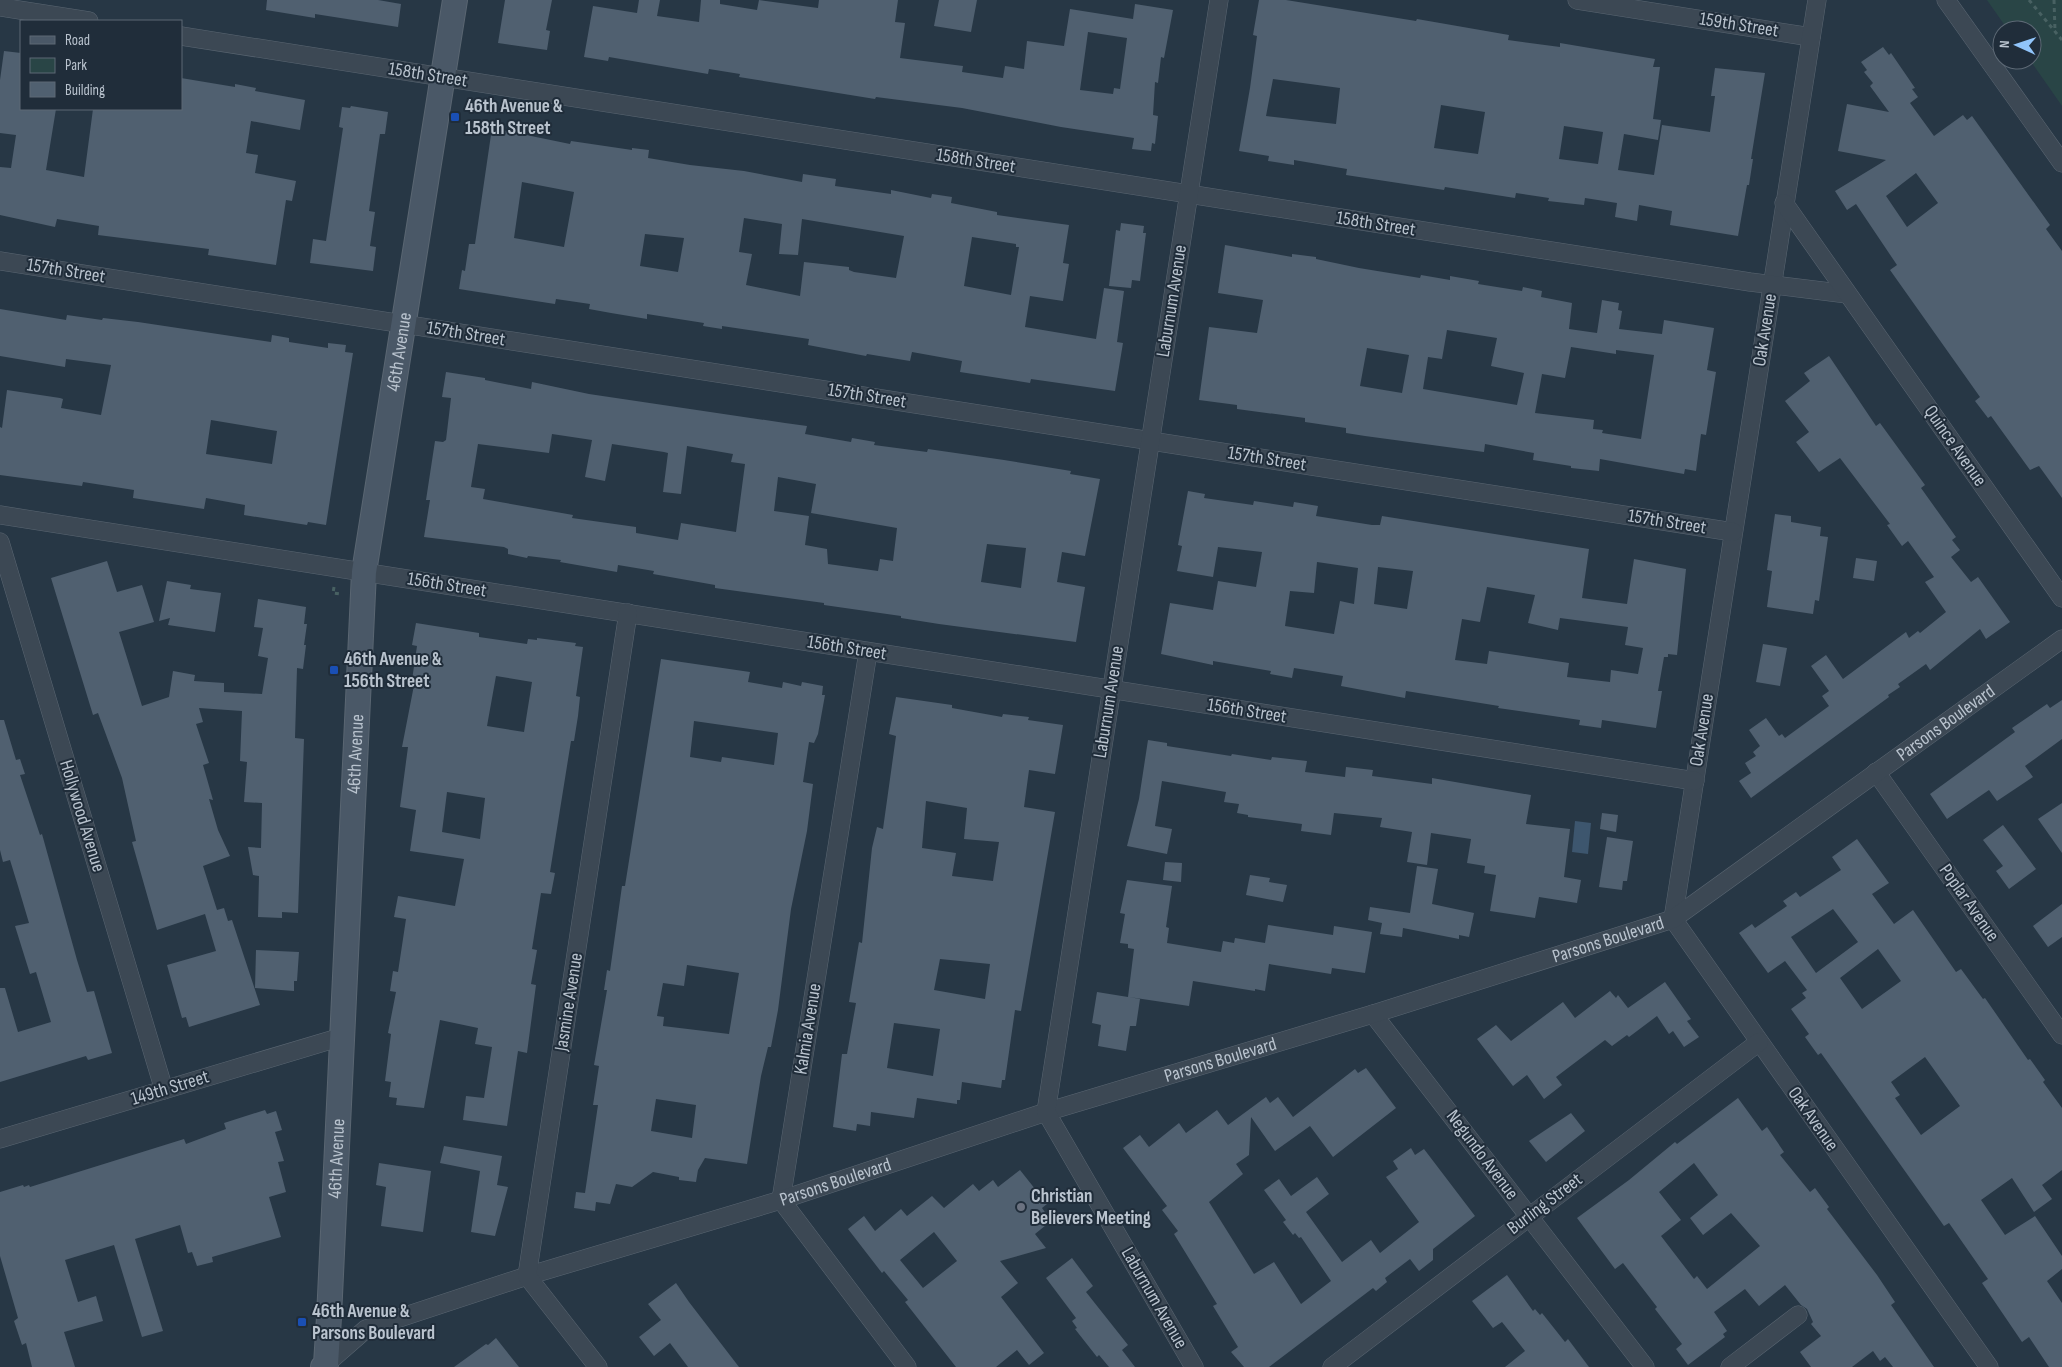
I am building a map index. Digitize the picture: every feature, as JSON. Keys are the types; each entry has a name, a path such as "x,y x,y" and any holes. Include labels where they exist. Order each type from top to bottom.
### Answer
{"street":[{"name":"46th Avenue","path":"325,1366 364,572 405,324 455,0"},
{"name":"Laburnum Avenue","path":"1194,1367 1046,1112 1220,0"},
{"name":"159th Street","path":"1577,0 1811,37"},
{"name":"Oak Avenue","path":"1817,0 1673,919 1989,1367"},
{"path":"1946,0 2062,163"},
{"path":"0,7 83,20"},
{"name":"158th Street","path":"182,36 1772,285"},
{"name":"Quince Avenue","path":"1784,203 2062,598"},
{"name":"157th Street","path":"0,261 1733,532"},
{"path":"1772,285 1847,294"},
{"name":"156th Street","path":"0,515 1695,781"},
{"name":"Hollywood Avenue","path":"0,542 164,1090"},
{"name":"Jasmine Avenue","path":"527,1276 628,613"},
{"name":"Parsons Boulevard","path":"325,1366 366,1329 527,1276 781,1200 1046,1112 1374,1014 1673,919 2062,639"},
{"name":"Kalmia Avenue","path":"781,1200 868,652"},
{"name":"Poplar Avenue","path":"1876,772 2062,1035"},
{"name":"Negundo Avenue","path":"1374,1014 1645,1367"},
{"name":"149th Street","path":"0,1139 341,1037"},
{"name":"Burling Street","path":"1332,1367 1759,1042"},
{"path":"781,1200 907,1367"},
{"path":"527,1276 598,1367"},
{"path":"1730,1367 1798,1315"}],"path":[{"path":"2029,0 2062,40"},
{"path":"2054,0 2055,31"},
{"path":"334,587 333,593 340,594"}],"green space":[{"path":"1987,0 2062,0 2062,106 2037,70 2042,70 2042,20 2001,20"}],"water":[{"path":"1575,821 1591,823 1588,854 1572,852"}],"building":[{"path":"267,0 378,0 401,4 398,27 315,14 315,18 266,10"},
{"path":"505,0 552,0 546,30 550,31 547,50 498,43"},
{"path":"639,0 660,0 657,16 699,22 701,0 720,0 720,4 757,10 759,0 818,8 819,0 898,0 895,22 905,23 900,58 963,66 962,72 1003,78 1005,66 1024,69 1027,41 1064,46 1070,9 1133,19 1135,4 1173,10 1164,58 1161,57 1158,83 1155,82 1153,115 1158,116 1155,144 1152,143 1151,151 1132,149 1134,138 1061,127 962,108 876,97 875,99 739,77 740,74 709,69 708,74 609,57 608,61 584,57 593,6 637,13","holes":["1088,32 1127,38 1120,89 1114,88 1113,94 1080,90"]},
{"path":"939,0 977,0 971,32 934,26"},
{"path":"1259,0 1286,0 1416,21 1417,19 1509,35 1508,40 1560,47 1560,43 1655,59 1653,67 1660,67 1653,119 1661,120 1658,140 1624,134 1618,170 1654,175 1662,125 1710,132 1715,96 1711,96 1715,68 1765,73 1751,159 1753,159 1749,185 1747,185 1738,236 1670,225 1672,211 1639,205 1637,221 1615,217 1617,203 1585,198 1584,205 1548,201 1549,198 1516,193 1515,198 1445,187 1444,190 1346,175 1347,169 1294,160 1294,165 1268,161 1269,156 1239,151 1257,36 1253,35","holes":["1273,79 1340,88 1336,124 1266,116","1441,105 1485,112 1478,154 1434,148","1564,126 1603,132 1598,164 1559,159"]},
{"path":"1883,47 1889,55 1891,53 1915,88 1912,89 1918,97 1910,103 1934,136 1963,115 1967,120 1972,116 2050,225 2046,229 2062,251 2062,498 2039,466 2030,470 1991,416 1988,418 1975,401 1980,397 1890,270 1897,265 1856,204 1847,210 1835,191 1886,160 1838,151 1847,104 1889,112 1870,86 1873,83 1864,72 1867,70 1861,62","holes":["1916,173 1938,203 1907,227 1886,196"]},
{"path":"4,51 20,53 20,110 56,110 46,170 84,177 93,110 182,110 182,78 235,87 235,84 256,88 255,91 305,100 300,130 251,121 246,153 258,155 255,173 296,181 292,201 286,200 276,265 208,255 209,249 98,235 99,226 57,219 55,227 0,215 0,167 11,168 16,135 0,133 0,80"},
{"path":"351,106 388,112 385,134 380,134 369,211 375,212 370,246 376,247 373,271 310,263 313,239 326,241 343,128 339,127 342,107 350,108"},
{"path":"492,128 570,144 571,141 632,150 632,148 649,150 648,158 744,171 802,182 803,174 836,179 835,186 891,194 891,190 931,198 932,194 952,197 951,203 997,212 997,215 1069,225 1063,263 1069,264 1063,301 1030,296 1025,327 1096,339 1104,288 1124,291 1117,342 1123,343 1115,391 1031,379 1030,383 960,372 962,361 912,352 910,361 867,354 866,356 808,345 809,339 722,326 722,329 703,326 704,323 647,314 647,319 589,309 590,304 556,299 555,304 459,289 462,270 465,271 469,244 475,244","holes":["522,182 574,192 564,247 514,238","744,218 782,224 779,254 798,255 802,219 904,236 896,278 854,272 849,270 849,267 804,262 800,296 746,285 752,254 739,252","645,234 684,238 678,272 640,266","972,237 1016,244 1016,247 1019,247 1011,295 964,286"]},
{"path":"1121,223 1144,226 1143,233 1146,233 1140,281 1132,280 1131,288 1109,286 1116,230 1120,231"},
{"path":"1225,245 1292,257 1292,254 1316,257 1316,259 1359,268 1420,278 1421,275 1450,280 1450,276 1479,281 1478,284 1522,291 1523,287 1542,291 1541,297 1572,303 1569,329 1597,333 1602,300 1619,303 1618,310 1622,311 1619,329 1662,334 1664,320 1714,328 1707,370 1716,372 1706,435 1701,434 1696,471 1685,469 1684,474 1600,459 1599,471 1571,468 1571,466 1533,460 1534,453 1485,444 1484,452 1365,436 1346,433 1346,428 1305,422 1305,418 1237,409 1237,405 1199,400 1209,327 1257,333 1263,300 1218,293","holes":["1447,330 1497,338 1491,366 1524,373 1517,405 1423,389 1428,357 1442,359","1571,347 1616,354 1616,350 1654,355 1641,439 1602,433 1603,430 1593,429 1594,420 1535,413 1542,374 1565,378","1367,348 1409,355 1402,393 1360,386"]},
{"path":"0,309 66,320 67,315 102,320 103,318 138,322 271,342 272,335 289,338 289,342 328,348 328,343 346,345 345,352 353,353 326,525 308,522 307,525 244,515 245,505 206,498 204,509 133,498 134,490 83,482 82,486 0,475 0,427 2,428 7,390 60,398 63,399 61,408 101,415 111,365 66,359 65,367 0,356","holes":["211,420 277,431 272,464 206,454"]},
{"path":"1829,356 1876,426 1880,423 1925,485 1921,488 1956,537 1952,540 1960,550 1951,557 1971,582 1978,577 2010,622 1986,639 1980,629 1930,670 1926,664 1898,684 1900,687 1888,695 1889,697 1751,798 1739,781 1751,773 1745,763 1756,756 1753,752 1760,746 1749,730 1766,718 1779,736 1782,734 1785,738 1829,706 1822,696 1829,691 1811,666 1826,655 1843,679 1906,632 1909,638 1918,631 1920,633 1946,612 1925,582 1934,577 1908,541 1902,546 1887,525 1890,524 1840,458 1819,472 1796,442 1809,432 1785,401 1810,381 1804,373"},
{"path":"446,372 485,378 485,380 531,389 532,382 589,394 807,426 805,434 851,442 852,438 875,442 874,445 927,452 928,449 1004,460 1071,471 1070,474 1100,479 1085,556 1062,552 1057,582 1085,587 1076,642 939,624 901,618 901,616 824,605 824,603 715,588 715,585 653,574 654,571 618,565 617,572 560,562 561,560 528,556 527,558 508,554 508,549 504,547 424,537 430,500 426,500 435,441 443,442 446,440 451,398 442,397","holes":["552,434 592,440 585,477 605,481 612,444 668,453 663,492 681,494 687,446 733,454 731,462 745,464 736,532 681,523 678,540 636,533 636,527 572,518 573,515 483,499 485,489 471,487 478,444 549,453","778,477 816,484 811,513 897,528 893,561 880,559 878,571 828,564 827,549 805,545 809,516 774,511","987,544 1026,548 1021,588 981,582"]},
{"path":"1188,491 1205,494 1204,498 1253,505 1254,501 1293,507 1294,502 1318,506 1316,516 1372,525 1380,525 1382,516 1589,549 1582,598 1627,604 1634,559 1686,569 1677,655 1668,654 1668,657 1664,657 1658,691 1662,691 1656,728 1602,720 1601,728 1579,725 1580,720 1498,708 1499,706 1406,691 1405,698 1341,686 1343,676 1294,668 1292,678 1270,674 1271,671 1213,661 1213,665 1161,654 1170,603 1213,610 1218,581 1256,587 1262,552 1218,547 1213,577 1177,571 1182,546 1178,545","holes":["1317,562 1358,568 1354,604 1340,601 1334,634 1285,626 1290,591 1314,593","1378,567 1413,571 1407,609 1374,604","1487,587 1535,595 1528,623 1558,630 1560,618 1628,627 1625,645 1643,648 1638,674 1611,670 1610,682 1567,677 1569,663 1489,651 1487,664 1455,660 1462,619 1480,622"]},
{"path":"1775,514 1791,516 1791,522 1821,527 1820,536 1828,537 1819,601 1815,600 1813,614 1767,607 1772,571 1767,570"},
{"path":"1856,558 1877,561 1874,581 1853,578"},
{"path":"107,561 117,592 142,585 154,622 119,632 142,706 169,697 173,671 195,675 194,681 224,683 224,692 262,694 268,658 258,656 263,628 254,627 258,599 306,607 304,624 307,624 304,645 306,645 303,669 297,668 295,738 304,739 298,913 282,912 282,918 258,917 259,876 253,875 248,847 261,848 262,803 244,802 247,762 240,761 242,711 199,708 203,722 196,724 209,763 203,765 213,800 209,799 218,830 230,856 203,866 217,910 224,908 228,921 232,920 260,1005 189,1027 186,1017 182,1018 167,965 216,951 205,914 157,930 132,842 136,841 122,778 98,713 93,715 51,578"},
{"path":"167,581 191,585 190,589 221,593 215,632 168,625 170,618 159,621"},
{"path":"416,623 479,633 479,637 527,644 528,639 537,640 537,638 576,643 575,646 583,647 576,696 580,697 578,716 574,741 571,741 550,872 555,873 551,894 541,893 532,949 537,950 531,984 536,985 527,1053 518,1051 507,1126 463,1120 466,1096 484,1098 492,1047 475,1044 478,1028 440,1020 424,1108 396,1105 397,1098 389,1097 391,1082 385,1081 391,1034 388,1033 396,992 390,991 393,971 398,972 406,919 394,917 398,896 455,906 464,859 410,851 416,810 400,807 408,747 402,747 415,680 412,680 417,646 412,645","holes":["496,676 532,682 524,732 487,726","447,792 485,798 480,839 442,832"]},
{"path":"1763,644 1787,648 1780,686 1756,682"},
{"path":"661,659 750,672 748,682 782,688 783,682 801,686 802,682 823,686 822,695 825,695 818,734 814,743 809,742 803,782 813,784 807,831 791,909 778,1010 771,1047 768,1047 761,1076 747,1164 705,1158 698,1170 696,1182 679,1180 679,1177 653,1172 632,1187 616,1184 610,1204 596,1202 595,1211 574,1208 576,1192 585,1193 598,1105 593,1105 599,1066 594,1065 607,990 604,990 607,970 610,971 622,886 625,886","holes":["694,721 778,733 774,765 722,757 721,762 690,757","687,965 739,973 729,1034 663,1026 664,1017 657,1016 663,983 684,986","656,1099 696,1105 692,1138 651,1131"]},
{"path":"896,697 952,705 952,708 1002,717 1003,714 1029,717 1028,720 1063,725 1055,774 1029,770 1024,807 1055,812 1021,1011 1015,1010 1005,1080 1002,1080 1001,1088 962,1082 960,1100 957,1100 957,1104 917,1098 914,1118 871,1112 870,1126 857,1124 856,1131 833,1127 842,1054 847,1054 856,1003 849,1002 859,942 862,943 872,848 877,827 883,829 896,736 889,734","holes":["926,801 967,808 964,839 999,842 993,881 952,876 956,853 922,848","940,959 990,964 985,999 934,990","894,1023 940,1029 933,1076 887,1068"]},
{"path":"2062,700 2062,739 2025,766 2033,777 1997,801 1989,790 1947,819 1930,794 2015,732 2012,728 2047,704 2050,708"},
{"path":"0,720 4,720 16,760 20,759 25,774 20,775 40,835 42,834 87,992 94,991 112,1053 88,1060 86,1056 0,1082 0,988 5,988 18,1032 51,1022 36,972 30,974 15,926 29,923 10,860 3,862 0,850"},
{"path":"1148,740 1167,743 1167,746 1231,756 1232,754 1271,760 1272,757 1307,761 1305,772 1345,777 1346,767 1373,770 1372,776 1432,784 1432,778 1531,795 1526,824 1570,829 1564,877 1581,880 1577,903 1539,897 1535,918 1490,911 1496,875 1484,873 1485,866 1467,863 1471,839 1431,833 1427,865 1407,862 1412,832 1380,827 1382,818 1334,813 1331,835 1301,831 1302,824 1248,817 1248,815 1237,813 1239,804 1224,802 1226,792 1162,781 1155,826 1172,829 1167,854 1127,846 1139,799"},
{"path":"2062,803 2062,853 2038,819"},
{"path":"1602,813 1618,815 1616,832 1600,829"},
{"path":"2003,825 2036,869 2009,889 1996,871 2003,866 1983,840"},
{"path":"1607,837 1633,841 1627,881 1623,881 1622,890 1599,887"},
{"path":"1857,839 1889,883 1872,894 1894,924 1913,910 1956,972 1961,969 1983,999 1985,998 2028,1060 2030,1059 2045,1080 2043,1082 2062,1108 2062,1170 2042,1185 2052,1199 2034,1212 2012,1178 1981,1200 2005,1235 2035,1216 2062,1256 2062,1269 2047,1281 2062,1303 2062,1367 2049,1367 2029,1337 2022,1342 1982,1283 1988,1279 1949,1223 1944,1226 1821,1053 1818,1055 1805,1037 1809,1034 1791,1009 1806,998 1802,993 1807,990 1785,961 1768,973 1739,933 1752,924 1755,928 1787,906 1783,901 1796,892 1800,897 1841,870 1832,857","holes":["1833,909 1858,942 1816,973 1791,937","1878,949 1901,981 1862,1009 1840,978","1925,1057 1960,1106 1921,1135 1895,1098 1900,1095 1891,1082"]},
{"path":"1165,862 1182,863 1181,882 1163,880"},
{"path":"1417,866 1438,869 1432,904 1474,913 1469,937 1459,935 1459,939 1403,928 1402,937 1380,934 1382,923 1368,920 1370,907 1410,913"},
{"path":"1250,875 1270,878 1269,882 1287,885 1283,902 1246,895"},
{"path":"1127,880 1172,886 1166,927 1169,928 1167,943 1221,952 1223,941 1234,943 1235,938 1265,943 1268,925 1333,935 1334,926 1372,932 1365,973 1332,968 1331,974 1269,964 1265,991 1193,981 1189,1006 1129,997 1140,999 1136,1026 1130,1026 1126,1051 1098,1046 1101,1025 1092,1023 1097,992 1128,997 1134,949 1128,948 1128,944 1120,943 1125,914 1120,913"},
{"path":"2062,904 2062,937 2048,947 2033,926"},
{"path":"256,950 299,952 297,981 294,981 294,991 255,988"},
{"path":"1665,982 1691,1019 1687,1021 1699,1037 1684,1047 1673,1031 1669,1034 1657,1016 1629,1037 1627,1035 1612,1046 1605,1040 1556,1077 1562,1085 1544,1099 1527,1075 1513,1086 1477,1039 1496,1025 1511,1041 1563,1002 1575,1018 1610,991 1616,998 1618,995 1628,1008"},
{"path":"1366,1068 1396,1108 1333,1157 1310,1126 1275,1151 1251,1117 1249,1155 1236,1164 1243,1174 1209,1202 1254,1274 1274,1262 1301,1304 1331,1281 1301,1237 1299,1238 1295,1233 1293,1235 1283,1222 1286,1220 1264,1190 1279,1179 1291,1196 1317,1177 1329,1194 1306,1212 1342,1262 1371,1240 1380,1253 1419,1222 1386,1177 1398,1169 1393,1161 1411,1148 1415,1155 1424,1149 1475,1216 1433,1249 1433,1260 1419,1271 1410,1259 1385,1278 1387,1282 1376,1291 1373,1288 1269,1367 1244,1367 1231,1352 1238,1347 1213,1306 1217,1304 1174,1234 1178,1231 1162,1210 1167,1206 1123,1148 1140,1135 1149,1147 1179,1123 1186,1133 1217,1110 1228,1125 1266,1097 1270,1103 1278,1097 1293,1117 1355,1069 1358,1073"},
{"path":"1738,1098 1762,1131 1767,1127 1784,1152 1780,1155 1810,1192 1815,1188 1829,1207 1827,1209 1895,1302 1891,1305 1934,1367 1893,1367 1885,1357 1880,1361 1873,1351 1852,1367 1811,1367 1800,1352 1821,1336 1811,1324 1813,1322 1807,1309 1801,1305 1785,1285 1759,1306 1745,1289 1714,1312 1727,1331 1723,1334 1725,1337 1688,1365 1676,1349 1682,1344 1655,1309 1657,1307 1623,1263 1615,1269 1577,1218 1629,1180 1675,1142 1677,1144","holes":["1694,1163 1718,1195 1690,1218 1703,1235 1731,1213 1760,1246 1707,1289 1697,1276 1694,1279 1661,1236 1681,1220 1659,1192"]},
{"path":"265,1110 267,1114 276,1111 282,1130 275,1132 284,1161 278,1162 286,1192 269,1197 281,1237 212,1257 213,1262 197,1266 192,1252 188,1253 180,1225 135,1239 163,1331 142,1337 114,1245 65,1260 78,1302 96,1296 103,1321 64,1332 75,1367 32,1367 26,1343 22,1345 14,1321 18,1318 0,1256 0,1192 23,1185 24,1187 29,1185 30,1187 184,1139 186,1144 226,1129 224,1123"},
{"path":"1571,1113 1585,1131 1546,1162 1529,1141"},
{"path":"444,1146 502,1156 497,1185 508,1187 495,1236 471,1232 480,1171 440,1163"},
{"path":"379,1163 431,1171 423,1232 381,1226 386,1187 376,1185"},
{"path":"1020,1170 1047,1204 1042,1208 1051,1221 1035,1234 1046,1248 1000,1261 1018,1283 1001,1297 1044,1353 1029,1365 1017,1350 996,1367 956,1367 905,1302 908,1300 884,1271 882,1273 848,1229 864,1216 875,1231 901,1209 907,1216 932,1196 944,1208 973,1184 979,1191 993,1180 998,1187","holes":["934,1232 957,1261 923,1288 900,1260"]},
{"path":"1072,1258 1093,1286 1086,1292 1128,1345 1122,1350 1135,1367 1109,1367 1099,1355 1097,1357 1075,1329 1077,1328 1072,1321 1076,1318 1046,1278"},
{"path":"1507,1275 1533,1311 1535,1309 1540,1315 1542,1313 1565,1342 1568,1339 1589,1367 1505,1367 1525,1351 1502,1322 1493,1328 1472,1301"},
{"path":"676,1283 739,1367 688,1367 670,1343 654,1356 639,1337 661,1320 648,1304"},
{"path":"496,1338 519,1367 454,1367 486,1344 488,1345"}],"place":[{"name":"46th Avenue & 158th Street","path":"455,117"},
{"name":"46th Avenue & 156th Street","path":"334,670"},
{"name":"Christian Believers Meeting","path":"1021,1207"},
{"name":"46th Avenue & Parsons Boulevard","path":"302,1322"}]}
